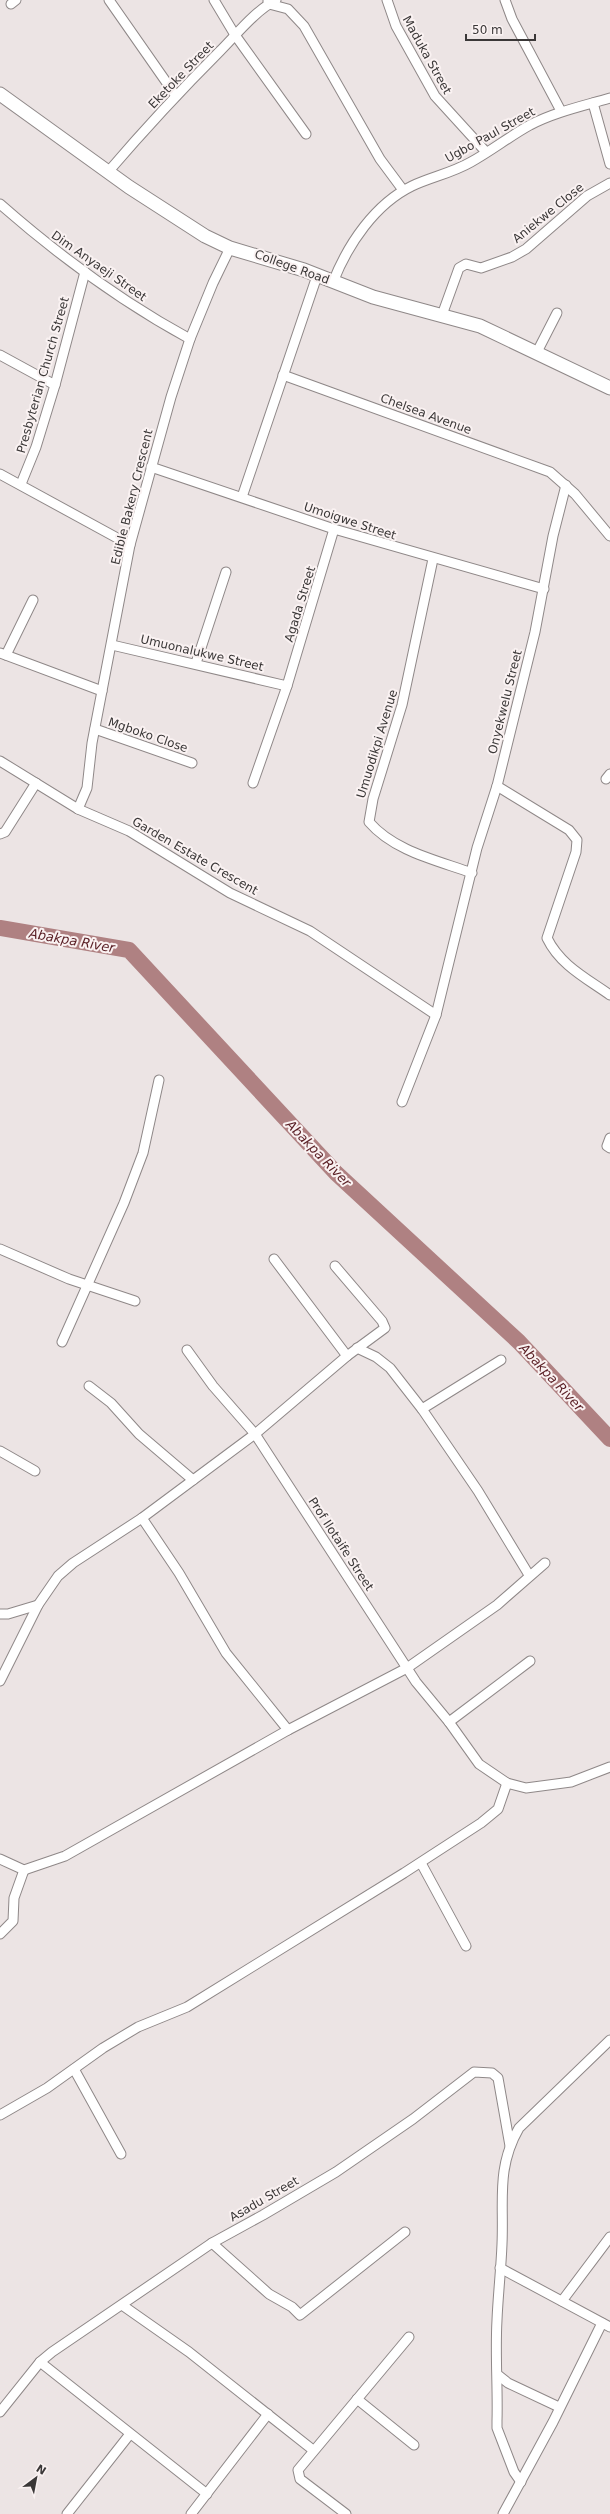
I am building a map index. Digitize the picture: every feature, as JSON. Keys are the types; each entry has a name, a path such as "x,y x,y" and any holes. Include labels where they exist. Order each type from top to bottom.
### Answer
{"main road":[{"name":"College Road","path":"0,94 172,217 230,248 273,259 373,297 495,331 610,388"}],"street":[{"path":"109,0 176,96"},
{"path":"214,0 235,36 306,134"},
{"name":"Maduka Street","path":"387,0 396,26 435,96 486,152"},
{"path":"505,0 512,19 561,111"},
{"path":"271,1 288,9 304,26 366,136 403,190"},
{"name":"Eketoke Street","path":"108,172 176,96 271,1"},
{"name":"Ugbo Paul Street","path":"333,282 340,265 368,222 392,198 403,190 465,165 530,125 561,111 610,98"},
{"path":"593,103 610,164"},
{"name":"Aniekwe Close","path":"442,315 459,268 466,264 481,268 512,257 526,248 587,196 600,187 610,183"},
{"name":"Dim Anyaeji Street","path":"0,204 45,244 123,298 190,339"},
{"name":"Edible Bakery Crescent","path":"78,809 87,788 95,729 130,544 151,467 190,339 213,282 230,248"},
{"name":"Presbyterian Church Street","path":"21,484 55,385 85,272"},
{"path":"242,497 317,276"},
{"path":"538,352 557,313"},
{"path":"0,355 55,385"},
{"name":"Chelsea Avenue","path":"283,375 537,467 559,478 610,536"},
{"name":"Umoigwe Street","path":"151,467 334,529 433,559 544,589"},
{"path":"0,474 130,544"},
{"name":"Onyekwelu Street","path":"402,1102 436,1015 477,848 497,786 544,589 552,536 566,485"},
{"name":"Agada Street","path":"254,782 287,686 334,529"},
{"name":"Umuodikpi Avenue","path":"433,559 402,705 372,799 369,822 381,835 400,845 419,854 472,873"},
{"path":"196,663 226,572"},
{"path":"33,600 3,654 102,690"},
{"name":"Umuonalukwe Street","path":"112,645 196,663 287,686"},
{"name":"Mgboko Close","path":"95,729 192,763"},
{"name":"Garden Estate Crescent","path":"0,761 78,809 129,831 230,893 310,931 436,1015"},
{"path":"0,834 5,832 36,783"},
{"path":"497,786 569,830 577,840 576,852 547,938 554,952 569,967 610,995"},
{"path":"62,1342 86,1284 124,1203 143,1153 159,1080"},
{"path":"610,1138 607,1146 610,1148"},
{"path":"0,1248 42,1268 135,1300"},
{"path":"274,1259 348,1356"},
{"path":"0,1681 38,1605 58,1576 73,1563 142,1518 255,1434 357,1348 385,1328 385,1325 335,1266"},
{"path":"357,1348 376,1357 390,1368 422,1408 478,1491 529,1575"},
{"name":"Prof Ilotaife Street","path":"187,1350 213,1386 255,1434 407,1668 479,1764 507,1783 526,1788 543,1787 571,1782 610,1767"},
{"path":"422,1408 501,1360"},
{"path":"89,1386 111,1403 139,1434 192,1480"},
{"path":"0,1450 35,1470"},
{"path":"142,1518 179,1573 226,1653 288,1730"},
{"path":"0,1859 24,1870 66,1856 288,1730 407,1668 497,1605 529,1575 545,1563"},
{"path":"0,1614 8,1614 38,1605"},
{"path":"449,1722 530,1661"},
{"path":"0,2115 47,2088 103,2048 138,2027 187,2007 421,1862 490,1817 498,1809 507,1783"},
{"path":"421,1862 466,1946"},
{"path":"0,1934 13,1921 14,1898 24,1870"},
{"path":"521,2482 514,2472 497,2428 498,2375 496,2322 502,2244 502,2180 510,2146 519,2128 610,2040"},
{"path":"74,2069 122,2154"},
{"name":"Asadu Street","path":"0,2412 40,2362 212,2243 263,2216 336,2172 413,2119 474,2072 492,2073 498,2078 510,2146"},
{"path":"212,2243 269,2294 292,2307 300,2315 405,2232"},
{"path":"562,2301 610,2237"},
{"path":"500,2268 606,2325 559,2407 503,2514"},
{"path":"122,2305 189,2352 313,2450"},
{"path":"346,2514 300,2479 298,2470 313,2450 409,2337"},
{"path":"40,2362 207,2494"},
{"path":"498,2375 508,2383 559,2407"},
{"path":"357,2399 414,2445"},
{"path":"197,2512 207,2494 268,2414"},
{"path":"67,2514 130,2434"}],"waterway":[{"name":"Abakpa River","path":"0,928 129,950 336,1173 519,1342 610,1439"}]}
